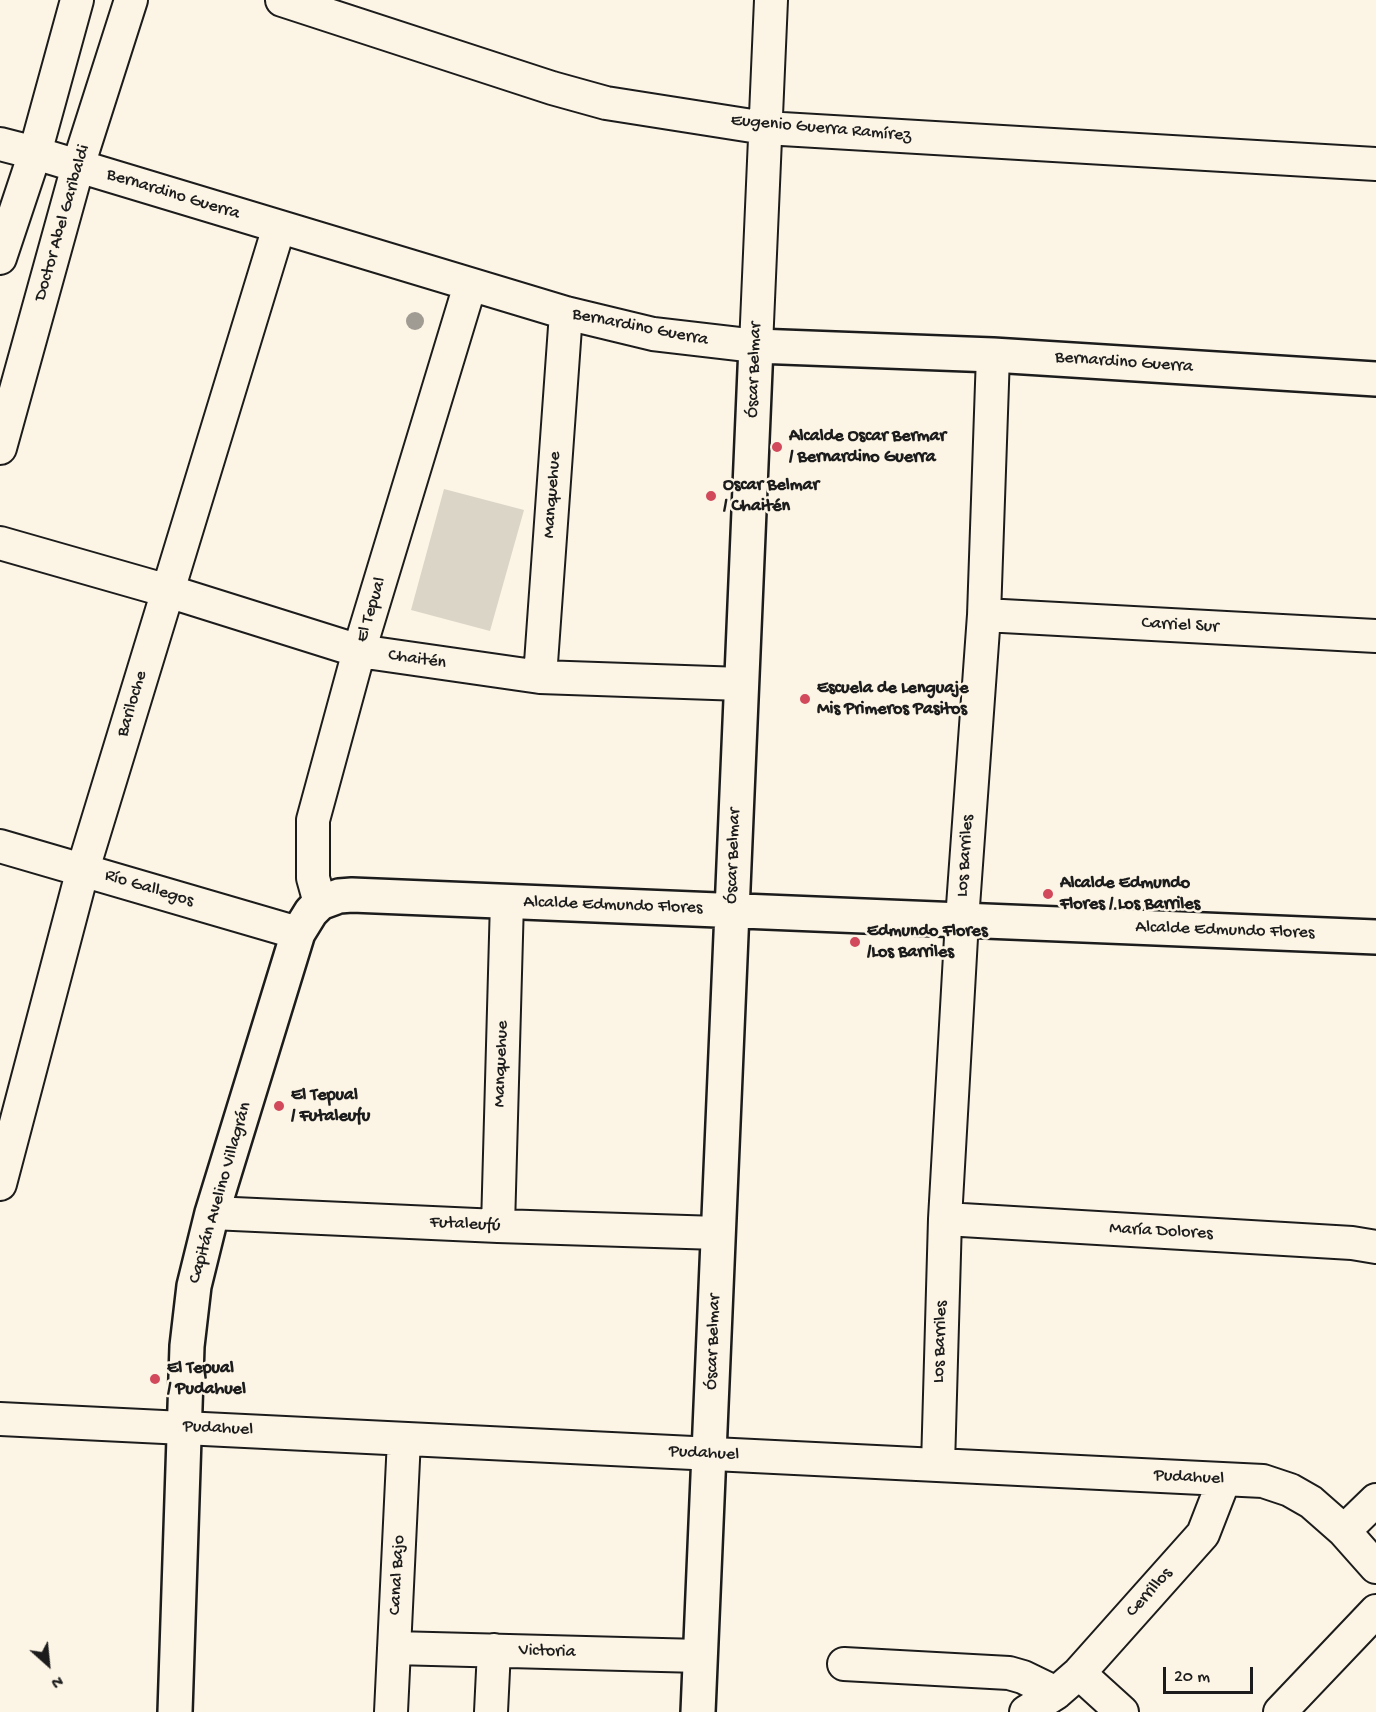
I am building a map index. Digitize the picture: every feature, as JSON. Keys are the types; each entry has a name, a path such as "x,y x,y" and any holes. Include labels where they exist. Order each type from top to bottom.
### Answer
{"street":[{"path":"0,258 35,153 77,0"},
{"name":"Doctor Abel Garibaldi","path":"0,448 78,166 130,0"},
{"name":"Eugenio Guerra Ramírez","path":"282,0 552,88 606,103 765,128 1376,164"},
{"name":"Óscar Belmar","path":"698,1712 771,0"},
{"name":"Bernardino Guerra","path":"0,144 566,314 653,334 756,346 993,355 1376,379"},
{"name":"Bariloche","path":"0,1184 83,869 279,227"},
{"name":"El Tepual","path":"320,903 313,878 313,820 359,651 470,285"},
{"name":"Manquehue","path":"540,678 566,314"},
{"name":"Los Barriles","path":"938,1466 945,1219 962,920 984,615 993,355"},
{"name":"Chaitén","path":"0,543 168,591 359,651 540,678 742,684"},
{"name":"Carriel Sur","path":"984,615 1376,636"},
{"name":"Río Gallegos","path":"0,846 298,933"},
{"name":"Alcalde Edmundo Flores","path":"320,903 339,896 352,895 1376,937"},
{"name":"Manquehue","path":"498,1226 507,901"},
{"path":"298,933 311,912 320,903"},
{"name":"Capitán Avelino Villagrán","path":"175,1712 187,1346 192,1304 200,1258 212,1213 298,933"},
{"name":"Futaleufú","path":"212,1213 718,1233"},
{"name":"María Dolores","path":"945,1219 1352,1243 1376,1247"},
{"name":"Pudahuel","path":"0,1419 1263,1482 1290,1490 1311,1502 1344,1531 1376,1567"},
{"name":"Canal Bajo","path":"392,1712 404,1439"},
{"name":"Cerrillos","path":"1026,1712 1056,1693 1079,1673 1203,1534 1224,1479"},
{"path":"1344,1531 1376,1500"},
{"path":"1280,1712 1376,1611"},
{"name":"Victoria","path":"394,1648 700,1656"},
{"path":"491,1712 494,1650"},
{"path":"844,1664 1009,1673 1023,1677 1056,1693"},
{"path":"1079,1673 1122,1712"}],"shaded area":[{"path":"444,489 524,510 490,631 411,610"}],"place":[{"name":"Alcalde Oscar Bermar / Bernardino Guerra","path":"777,447"},
{"name":"Oscar Belmar / Chaitén","path":"711,496"},
{"name":"Escuela de Lenguaje Mis Primeros Pasitos","path":"805,699"},
{"name":"Alcalde Edmundo Flores / Los Barriles","path":"1048,894"},
{"name":"Edmundo Flores /Los Barriles","path":"855,942"},
{"name":"El Tepual / Futaleufu","path":"279,1106"},
{"name":"El Tepual / Pudahuel","path":"155,1379"}]}
